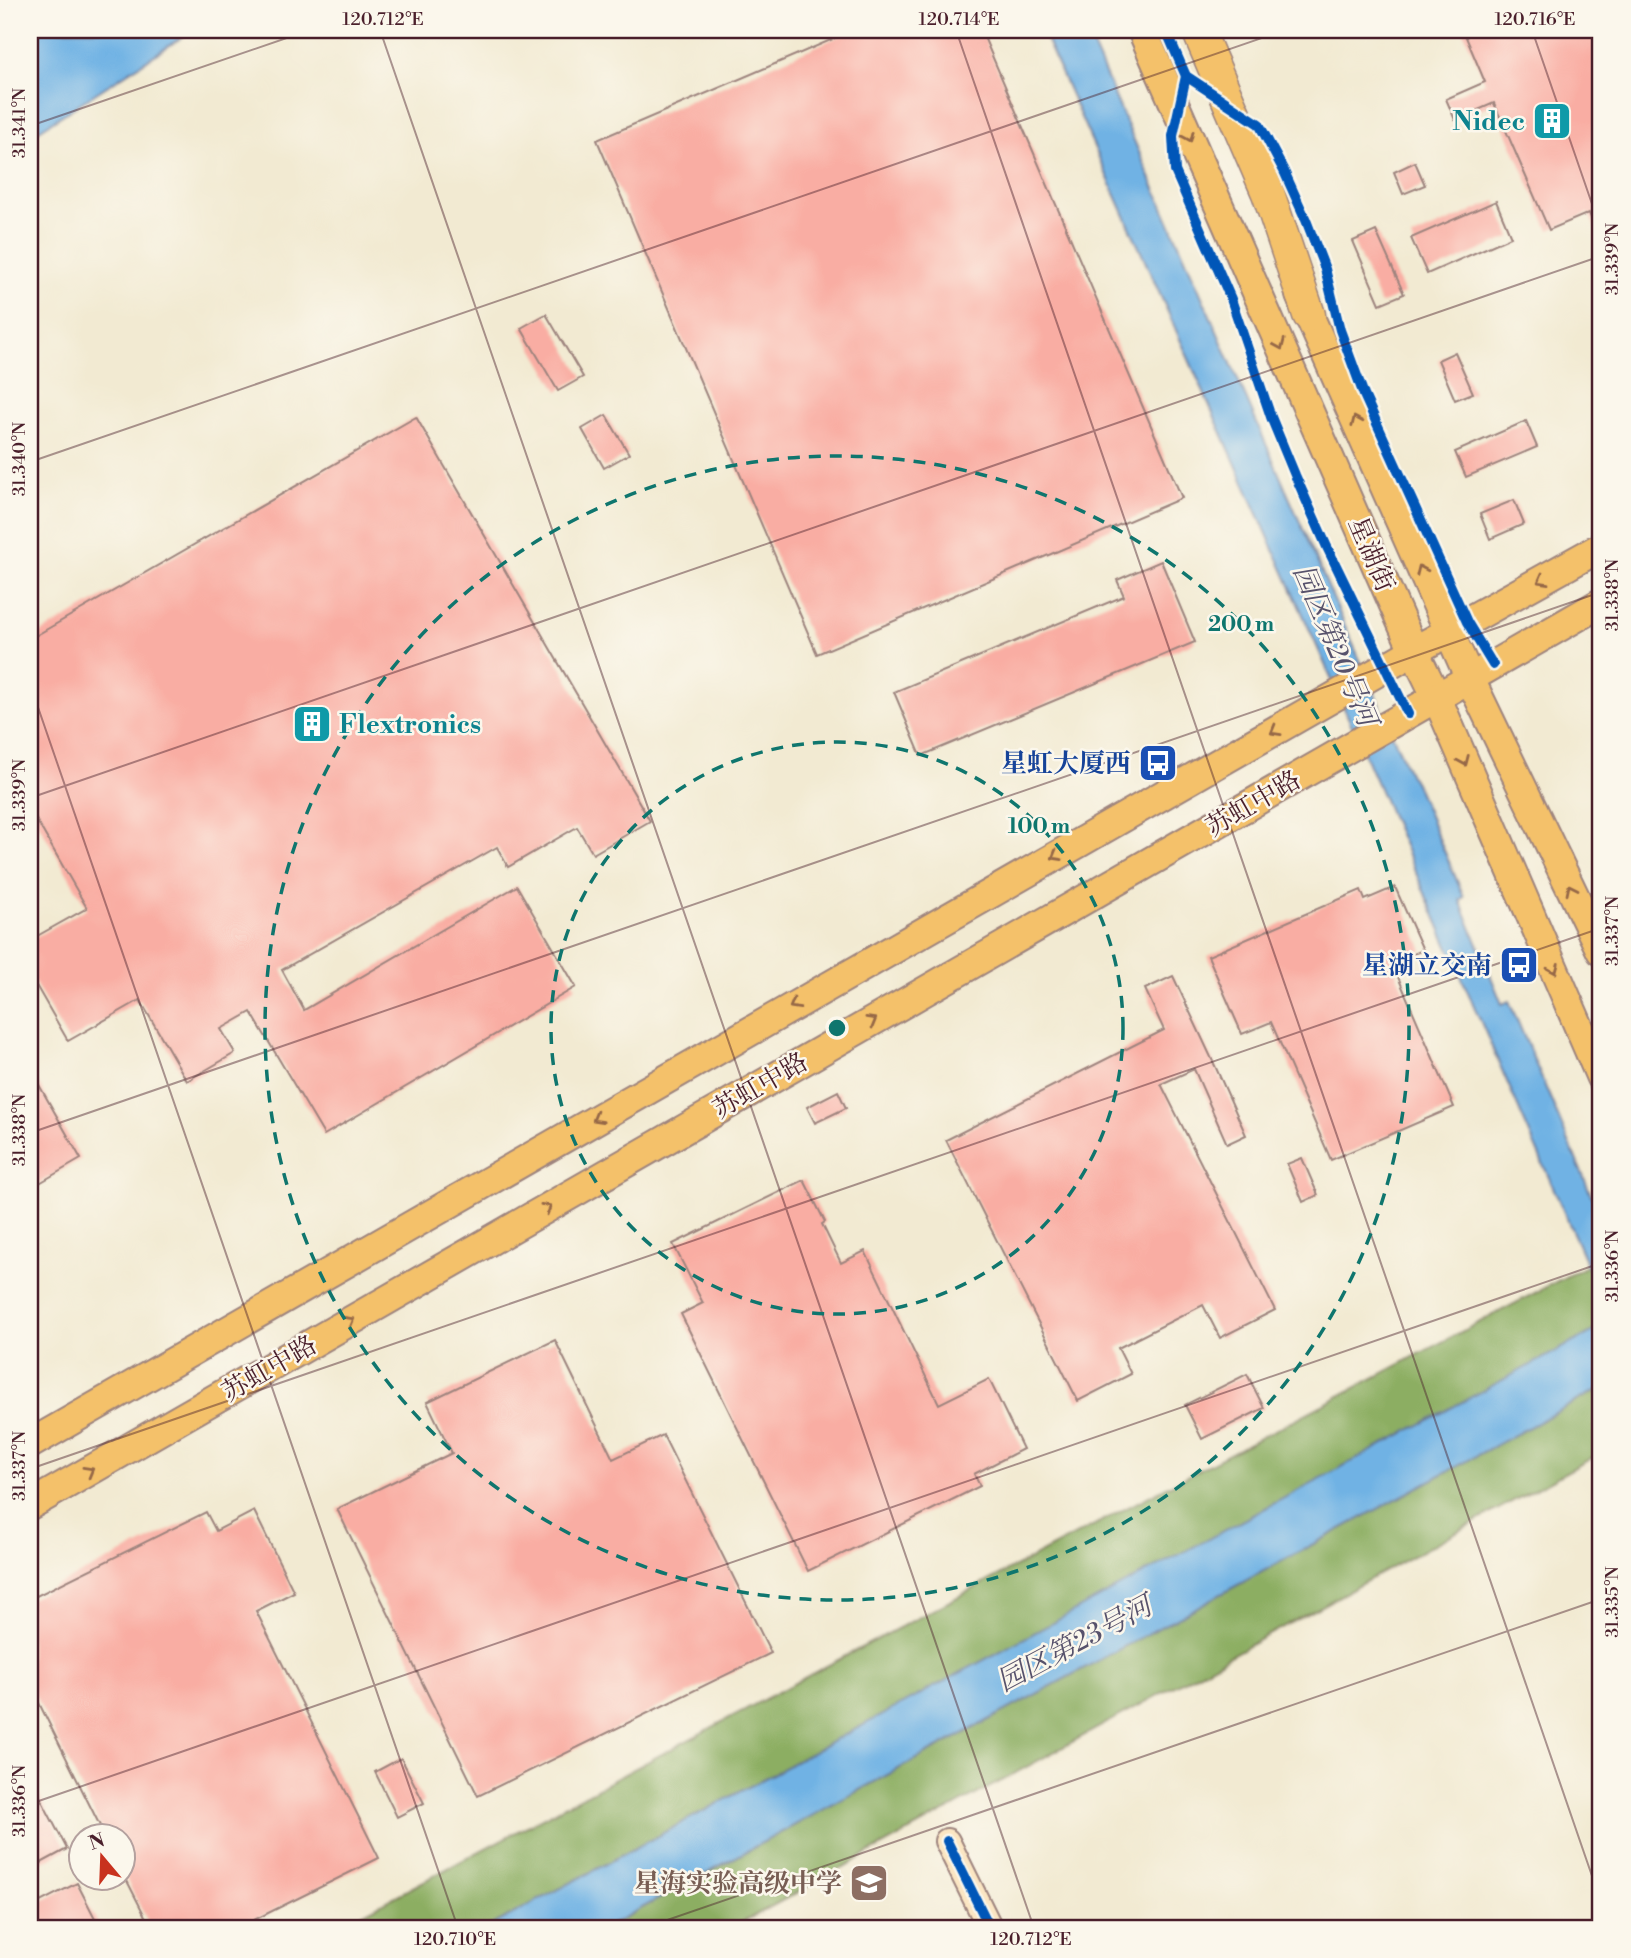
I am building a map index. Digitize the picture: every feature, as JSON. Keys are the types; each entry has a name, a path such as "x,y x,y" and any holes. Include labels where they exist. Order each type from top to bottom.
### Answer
{"highway":[{"path":"1198,30 1268,193 1309,315"}],"main road":[{"name":"星湖街","path":"1142,30 1437,698 1601,1078"},
{"name":"星湖街","path":"1184,30 1470,679 1601,951"},
{"name":"苏虹中路","path":"30,1444 1414,650 1601,547"},
{"name":"苏虹中路","path":"30,1505 1601,603"}],"street":[{"path":"947,1841 990,1928"}],"green space":[{"path":"1588,1265 1601,1297 1599,1329 487,1928 336,1928 821,1669"},
{"path":"1601,1388 1601,1453 732,1928 605,1928"}],"water":[{"path":"30,30 193,30 30,136"},
{"name":"园区第20号河","path":"1042,30 1086,30 1464,897 1460,900 1502,1004 1509,1001 1601,1218 1601,1297 1320,653"},
{"name":"园区第23号河","path":"1601,1327 1601,1388 605,1928 487,1928"}],"building":[{"path":"854,30 981,30 1182,498 817,654 597,140"},
{"name":"Nidec","path":"1463,30 1601,30 1601,242 1589,213 1549,230 1494,103 1455,120 1446,99 1485,82"},
{"path":"1415,162 1425,185 1403,194 1394,172"},
{"path":"1496,201 1511,237 1427,274 1411,238"},
{"path":"1376,231 1404,294 1380,304 1353,241"},
{"path":"546,314 583,377 558,391 521,328"},
{"path":"1455,352 1473,393 1455,400 1438,360"},
{"path":"606,415 629,454 604,468 582,429"},
{"name":"Flextronics","path":"416,417 650,821 593,854 577,827 508,867 497,847 282,970 304,1010 517,886 576,987 324,1135 251,1012 221,1029 235,1053 187,1081 140,1000 68,1041 30,975 30,940 87,908 30,809 30,639"},
{"path":"1526,421 1537,447 1466,477 1455,452"},
{"path":"1514,500 1524,524 1490,539 1480,514"},
{"path":"1161,561 1195,642 921,756 894,692 1124,596 1117,580"},
{"path":"1395,887 1423,950 1392,963 1454,1107 1331,1160 1271,1022 1242,1034 1208,956 1361,890 1365,900"},
{"path":"1173,976 1246,1135 1227,1144 1194,1069 1161,1084 1275,1310 1220,1338 1203,1305 1118,1348 1131,1374 1078,1401 946,1140 1164,1030 1145,989"},
{"path":"30,1069 81,1159 36,1185 30,1175"},
{"path":"838,1091 846,1108 815,1123 807,1107"},
{"path":"1302,1158 1318,1195 1303,1202 1287,1164"},
{"path":"804,1180 841,1263 865,1251 939,1404 989,1379 1023,1449 974,1474 980,1486 808,1571 681,1314 703,1303 673,1244"},
{"path":"555,1340 613,1459 663,1435 771,1653 478,1796 337,1509 452,1453 427,1402"},
{"path":"1247,1374 1264,1408 1202,1439 1185,1405"},
{"path":"254,1511 294,1592 256,1611 379,1858 254,1920 258,1928 151,1928 133,1892 136,1892 136,1822 98,1822 30,1685 30,1599 206,1512 216,1531"},
{"path":"401,1758 424,1803 397,1817 375,1772"},
{"path":"30,1778 66,1850 30,1869"},
{"path":"66,1889 66,1892 82,1892 100,1928 30,1928 30,1907"}],"cycle path":[{"path":"1166,30 1186,76 1259,124 1284,171 1325,269 1340,330 1364,395 1467,622 1493,665"},
{"path":"1186,76 1173,136 1175,171 1231,299 1271,417 1295,475 1408,714"},
{"path":"947,1841 990,1928"}],"place":[{"name":"Nidec","path":"1552,121"},
{"name":"Flextronics","path":"312,724"},
{"name":"星虹大厦西","path":"1158,763"},
{"name":"星湖立交南","path":"1519,965"},
{"name":"星海实验高级中学","path":"869,1883"}]}
